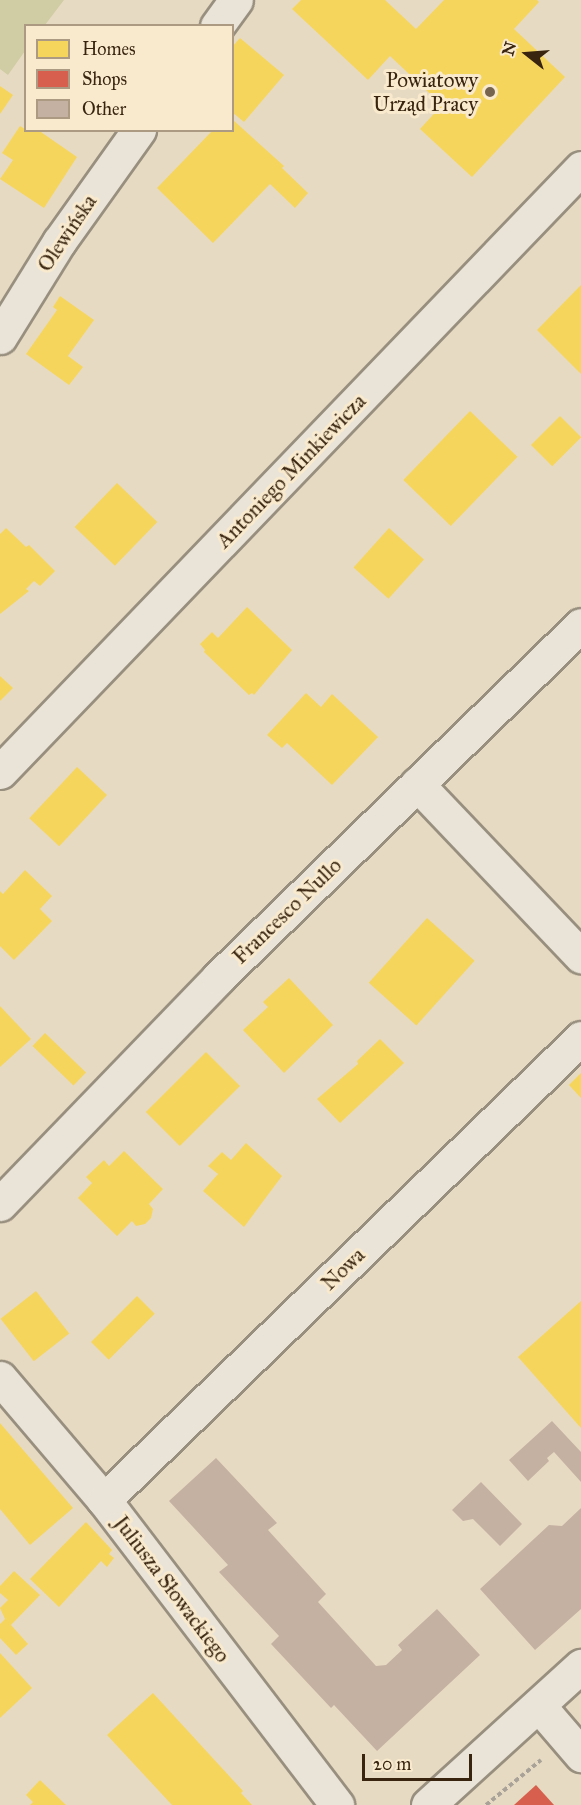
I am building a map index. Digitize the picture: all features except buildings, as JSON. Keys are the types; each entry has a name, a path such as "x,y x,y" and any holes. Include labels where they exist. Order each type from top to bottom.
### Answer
{"street":[{"path":"218,24 236,0"},
{"name":"Olewińska","path":"0,338 58,242 138,132"},
{"name":"Antoniego Minkiewicza","path":"0,772 581,168"},
{"name":"Francesco Nullo","path":"0,1204 218,978 581,626"},
{"path":"417,784 581,956"},
{"name":"Nowa","path":"104,1500 581,1038"},
{"name":"Juliusza Słowackiego","path":"0,1378 104,1500 337,1805"},
{"path":"428,1805 581,1666"},
{"path":"539,1706 581,1755"}],"path":[{"path":"486,1805 549,1753"}],"shaded area":[{"path":"0,0 64,0 46,24 24,24 24,52 8,75 0,69"}],"place":[{"name":"Powiatowy Urząd Pracy","path":"490,92"}]}
